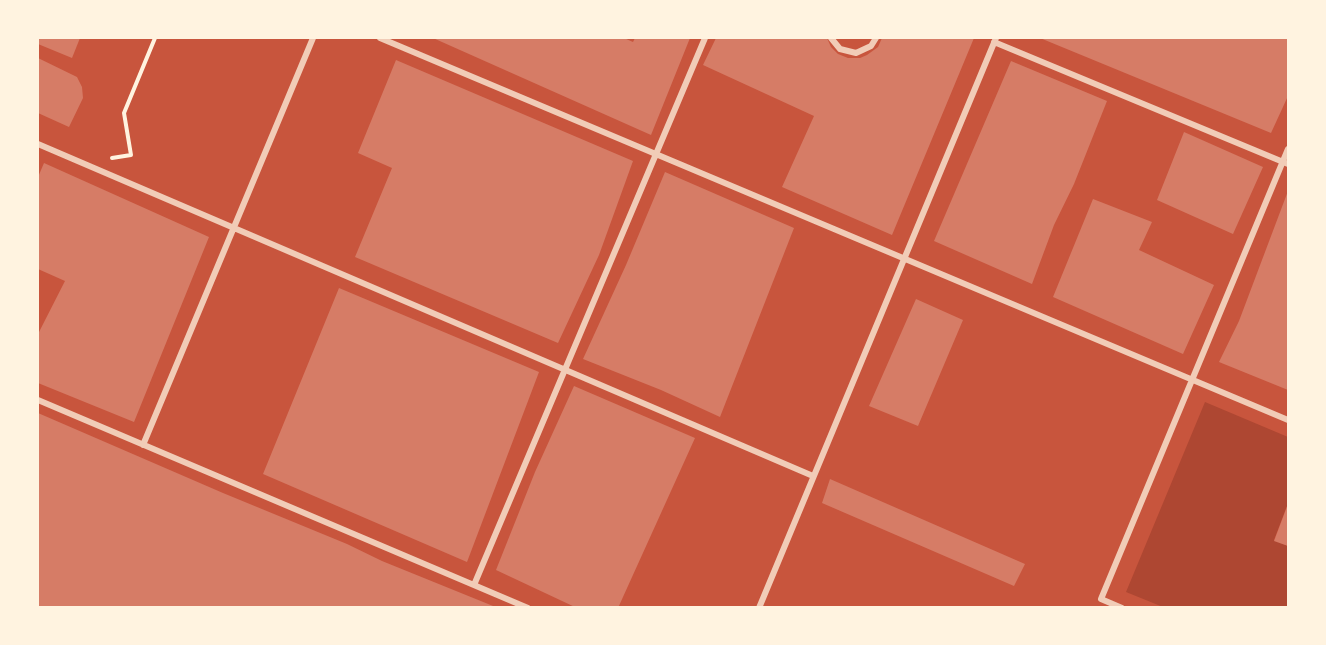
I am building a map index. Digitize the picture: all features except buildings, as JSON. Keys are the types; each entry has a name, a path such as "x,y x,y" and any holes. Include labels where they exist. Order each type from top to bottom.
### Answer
{"street":[{"path":"143,445 313,38"},
{"path":"380,38 1288,420"},
{"path":"474,585 705,38"},
{"path":"831,38 840,49 856,53 871,46 876,38"},
{"path":"759,608 995,40 1286,163"},
{"path":"38,144 813,476"},
{"path":"1122,608 1101,599 1286,163 1288,149"},
{"path":"38,400 528,608"}],"path":[{"path":"112,158 131,155 124,113 155,38"}],"shaded area":[{"path":"1205,402 1288,437 1288,503 1274,540 1288,546 1288,607 1163,607 1126,592"}]}
